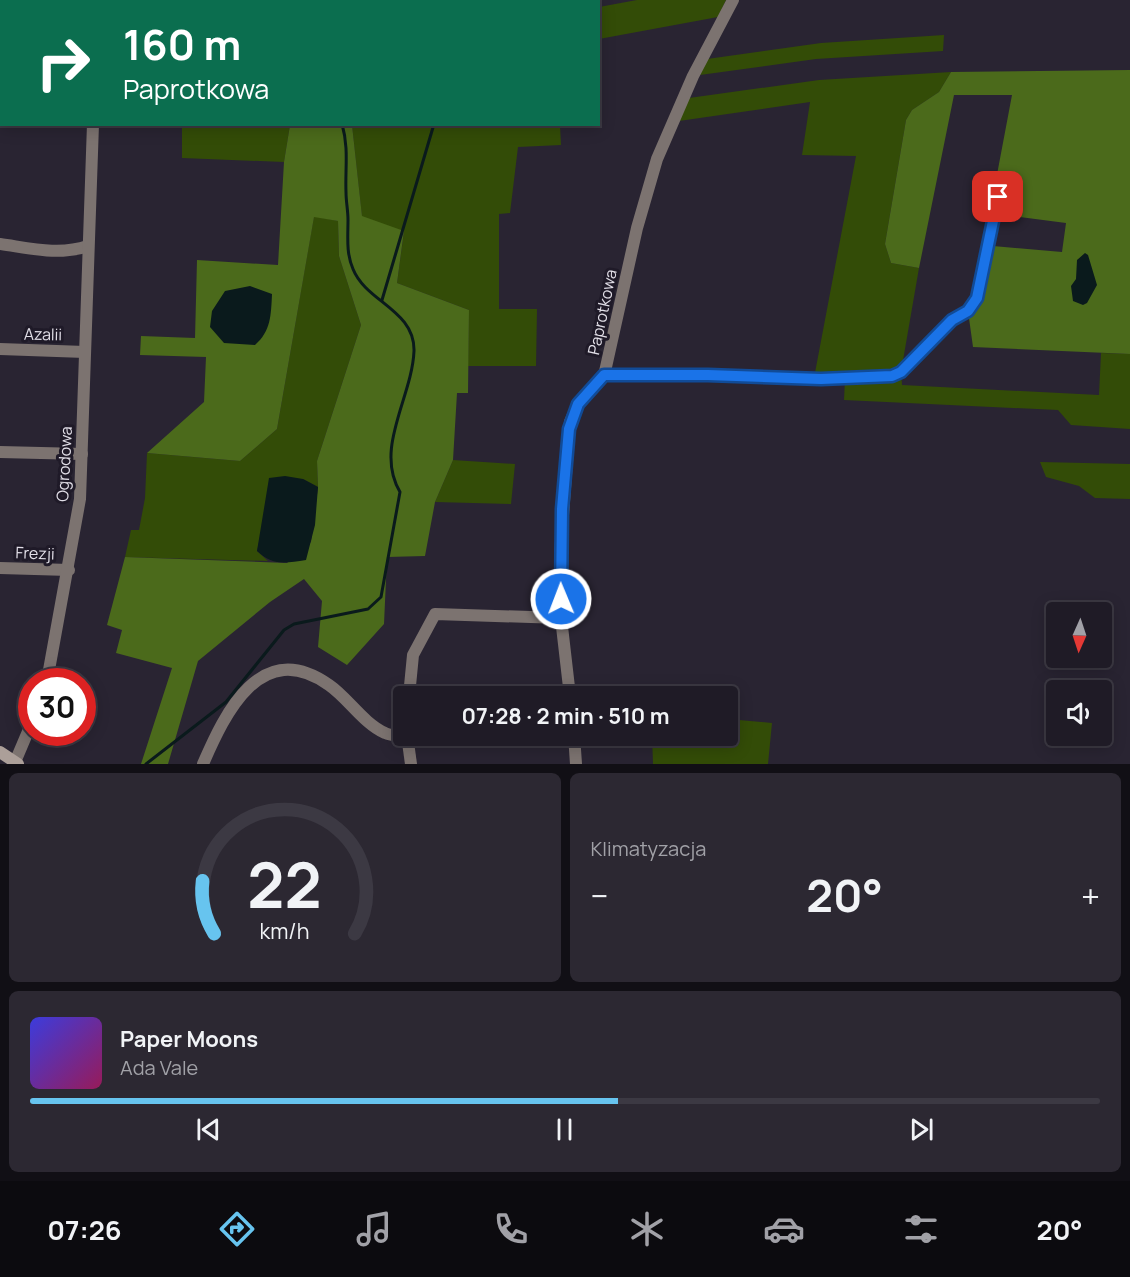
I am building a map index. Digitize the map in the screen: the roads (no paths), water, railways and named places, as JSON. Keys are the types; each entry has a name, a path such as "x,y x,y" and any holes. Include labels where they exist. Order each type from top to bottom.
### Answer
{"main road":[{"path":"0,752 16,763"}],"street":[{"name":"Paprotkowa","path":"569,686 561,618 562,509 569,429 578,404 604,375 631,255 657,159 693,76 733,0"},
{"name":"Ogrodowa","path":"50,668 80,499 93,126"},
{"name":"Paprotkowa","path":"604,375 708,375 821,379 892,376 901,372 952,320 974,303 988,251 998,197"},
{"path":"0,244 56,251 74,251 88,246"},
{"name":"Azalii","path":"0,350 85,352"},
{"path":"0,452 82,454"},
{"name":"Frezji","path":"0,568 69,570"},
{"path":"410,686 413,655 435,614 561,618"},
{"path":"203,764 222,719 236,699 261,678 277,672 298,670 312,674 329,684 385,733 393,734"},
{"path":"16,763 23,746"},
{"path":"408,746 411,764"},
{"path":"575,746 576,764"}],"waterway":[{"path":"146,764 226,702 284,630 294,624 368,609 381,597 400,492 393,475 392,440 412,369 414,351 412,337 407,326 359,280 349,257 346,150 342,126"},
{"path":"382,300 433,126"}]}
